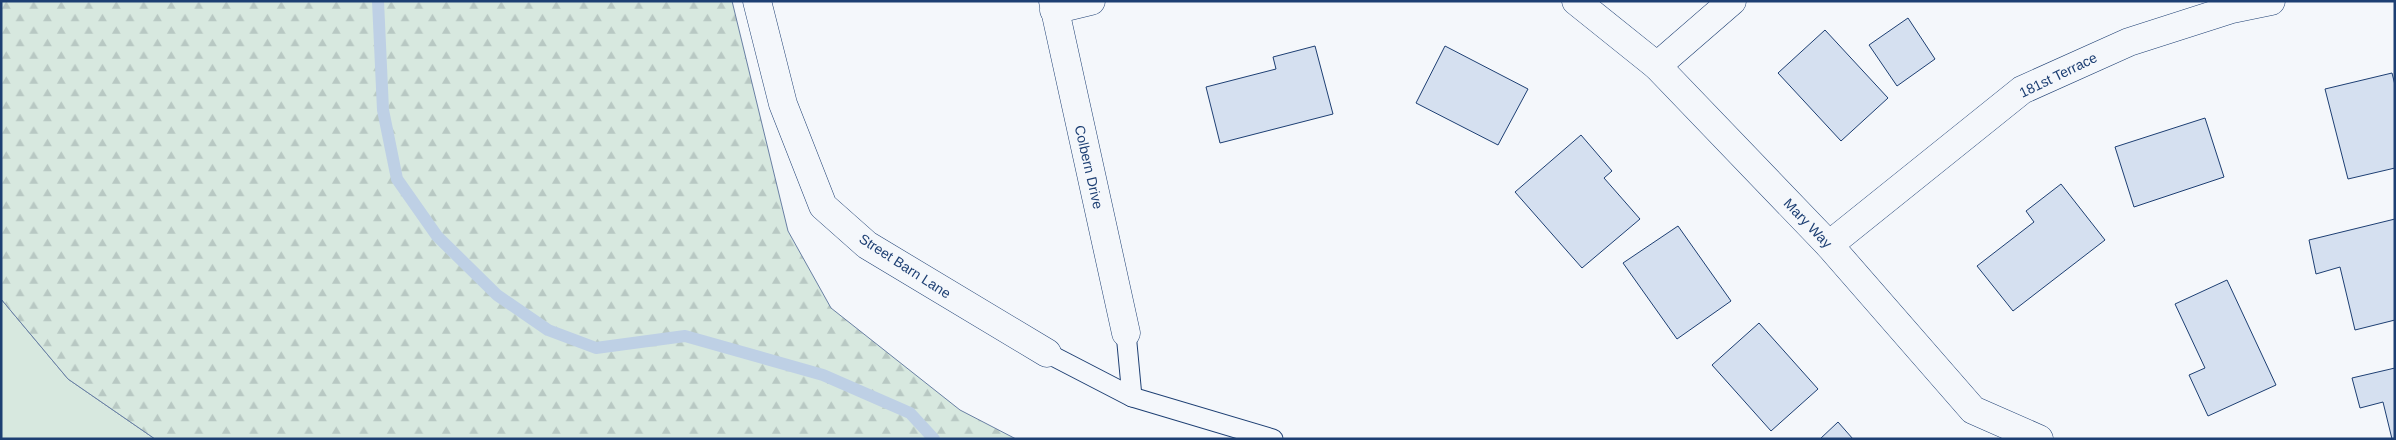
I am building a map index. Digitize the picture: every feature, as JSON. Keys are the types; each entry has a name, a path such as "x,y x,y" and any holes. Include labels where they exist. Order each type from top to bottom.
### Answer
{"street":[{"name":"Street Barn Lane","path":"757,1 783,104 824,206 867,245 1046,353"},
{"path":"1054,6 1091,1"},
{"name":"Mary Way","path":"1576,1 1657,66 1829,244 1973,410 2039,439"},
{"path":"1657,66 1732,1"},
{"name":"181st Terrace","path":"1829,244 2022,90 2129,42 2232,9 2271,1"},
{"name":"Colbern Drive","path":"1054,6 1126,333"}],"lane":[{"path":"1126,333 1132,397"},
{"path":"1046,353 1132,397 1273,439"}],"green space":[{"path":"1,1 732,1 788,231 831,308 960,410 1016,439 155,439 68,379 1,299"},
{"path":"1,299 68,379 155,439 1,439"}],"building":[{"path":"1908,18 1935,59 1897,86 1869,45"},
{"path":"1825,30 1888,98 1841,141 1778,73"},
{"path":"1315,46 1333,114 1220,143 1206,87 1276,69 1273,57"},
{"path":"1445,46 1528,89 1498,145 1416,103"},
{"path":"2392,73 2395,85 2395,168 2348,179 2325,89"},
{"path":"2205,118 2224,177 2134,207 2115,147"},
{"path":"1581,135 1612,171 1604,178 1640,219 1582,268 1515,192"},
{"path":"2061,184 2105,240 2013,311 1977,266 2034,222 2026,211"},
{"path":"2395,219 2395,320 2355,330 2340,267 2316,274 2309,240"},
{"path":"1678,226 1731,301 1677,339 1623,263"},
{"path":"2227,280 2276,385 2208,416 2189,375 2205,368 2175,304"},
{"path":"1759,323 1818,389 1771,431 1712,365"},
{"path":"2395,368 2395,439 2392,439 2383,402 2360,408 2352,378"},
{"path":"1838,422 1853,439 1820,439"}],"waterway":[{"path":"378,1 383,110 397,179 437,236 497,295 548,330 596,348 685,336 823,375 910,413 934,439"}]}
